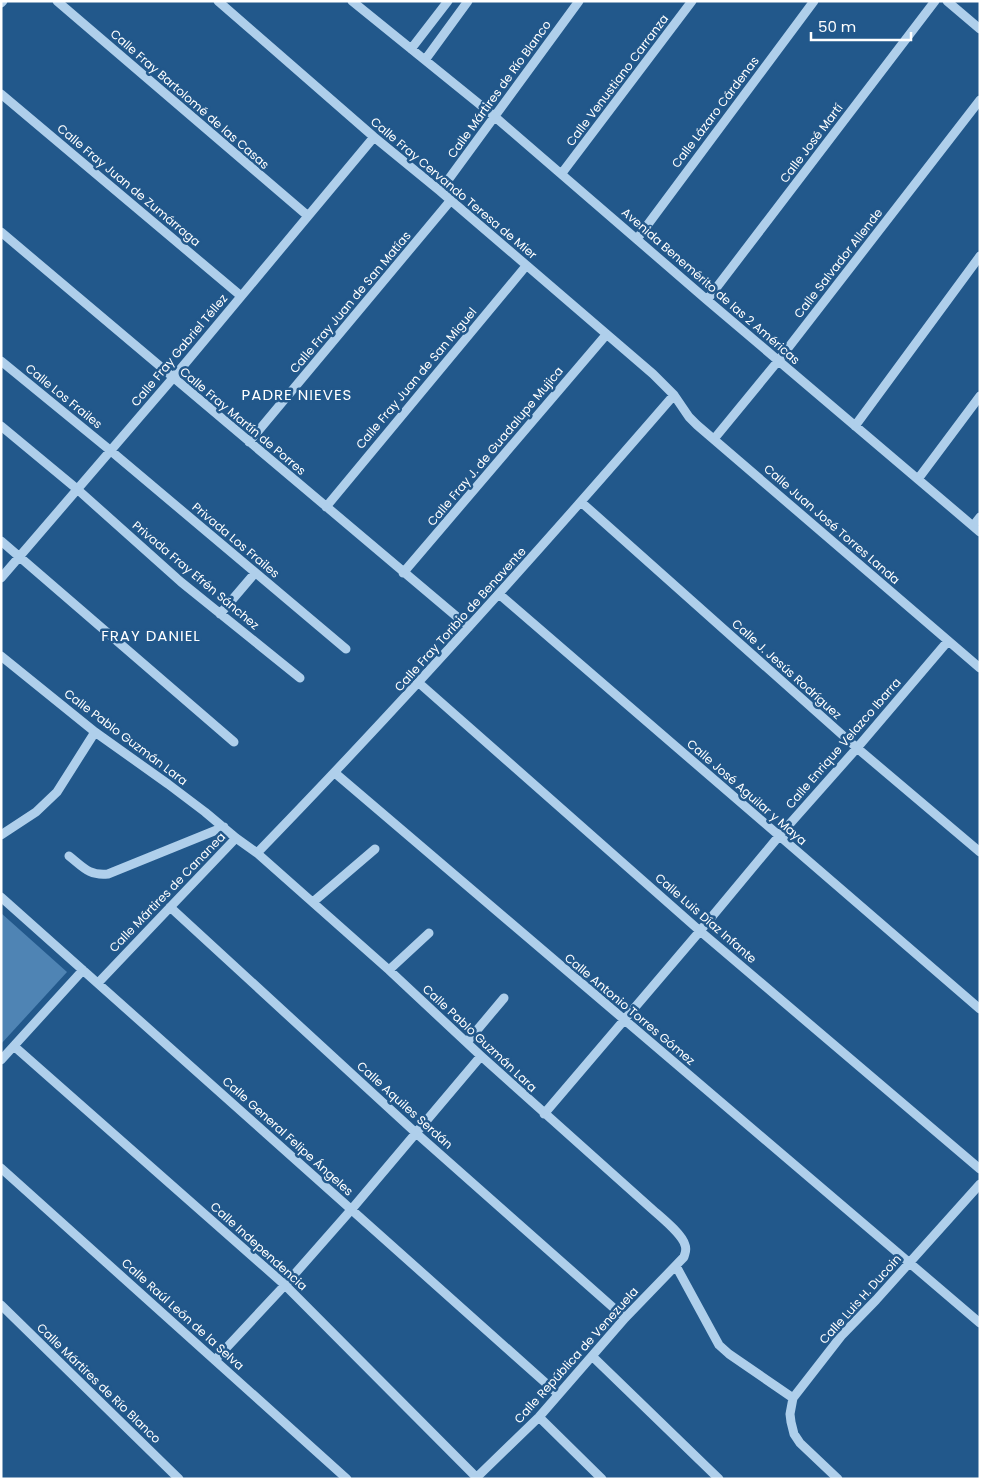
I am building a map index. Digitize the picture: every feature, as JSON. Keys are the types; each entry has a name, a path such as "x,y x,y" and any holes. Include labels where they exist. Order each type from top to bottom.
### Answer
{"street":[{"name":"Calle Fray Bartolomé de las Casas","path":"57,1 308,216"},
{"name":"Calle Fray Cervando Teresa de Mier","path":"218,1 374,137 451,200 653,374 674,395"},
{"name":"Avenida Benemérito de las 2 Américas","path":"352,1 562,173 707,300 976,529"},
{"path":"411,49 448,1"},
{"path":"425,60 468,1"},
{"name":"Calle Mártires de Río Blanco","path":"440,191 579,1"},
{"name":"Calle Venustiano Carranza","path":"562,173 692,1"},
{"name":"Calle Lázaro Cárdenas","path":"637,239 814,1"},
{"name":"Calle José Martí","path":"707,300 935,1"},
{"path":"947,1 980,29"},
{"name":"Calle Fray Juan de Zumárraga","path":"1,94 241,296"},
{"name":"Calle Salvador Allende","path":"714,439 778,361 980,100"},
{"name":"Calle Fray Gabriel Téllez","path":"1,578 173,378 374,137"},
{"name":"Calle Fray Juan de San Matías","path":"249,442 451,200"},
{"name":"Calle Fray Martín de Porres","path":"1,232 469,627"},
{"path":"855,426 980,256"},
{"name":"Calle Fray Juan de San Miguel","path":"326,507 526,266"},
{"name":"Calle Fray J. de Guadalupe Mujica","path":"403,572 606,335"},
{"name":"Calle Los Frailes","path":"1,361 110,450"},
{"name":"Calle Juan José Torres Landa","path":"674,395 689,417 980,668"},
{"name":"Calle Fray Toribio de Benavente","path":"257,853 335,773 419,682 581,502 674,395"},
{"path":"918,479 980,396"},
{"name":"Privada Fray Efrén Sánchez","path":"1,426 77,489 181,582 300,678"},
{"name":"Privada Los Frailes","path":"110,450 346,649"},
{"name":"Calle J. Jesús Rodríguez","path":"581,502 857,748 980,852"},
{"path":"976,529 980,517"},
{"path":"1,541 234,742"},
{"path":"220,614 256,572"},
{"name":"Calle José Aguilar y Maya","path":"499,594 980,1009"},
{"name":"Calle Enrique Velazco Ibarra","path":"544,1114 779,836 948,641"},
{"name":"Calle Pablo Guzmán Lara","path":"1,656 95,732 168,784 236,838"},
{"name":"Calle Luis Díaz Infante","path":"419,682 700,931 980,1169"},
{"path":"1,835 40,809 57,792 95,732"},
{"name":"Calle Antonio Torres Gómez","path":"335,773 980,1323"},
{"path":"69,856 91,873 98,875 108,874 224,827"},
{"name":"Calle Mártires de Cananea","path":"98,983 236,838 257,853"},
{"path":"313,902 375,850"},
{"name":"Calle Pablo Guzmán Lara","path":"257,853 388,970 544,1114 653,1210 684,1242"},
{"name":"Calle General Felipe Ángeles","path":"1,897 558,1394"},
{"name":"Calle Aquiles Serdán","path":"170,907 416,1133 625,1318"},
{"path":"388,970 429,933"},
{"path":"1,1060 83,970"},
{"path":"466,1042 504,998"},
{"name":"Calle Independencia","path":"14,1046 285,1285 476,1478"},
{"path":"215,1360 351,1210 481,1056"},
{"name":"Calle Raúl León de la Selva","path":"1,1168 347,1479"},
{"name":"Calle Luis H. Ducoin","path":"793,1398 842,1335 980,1184"},
{"name":"Calle República de Venezuela","path":"476,1478 539,1417 625,1318 684,1257 686,1251 684,1242"},
{"path":"676,1266 719,1345 793,1398 790,1414 794,1434 800,1443 838,1479"},
{"name":"Calle Mártires de Río Blanco","path":"1,1305 179,1479"},
{"path":"592,1356 719,1479"},
{"path":"539,1417 602,1479"}],"building":[{"path":"1,913 67,972 1,1044"}],"district":[{"name":"PADRE NIEVES","path":"297,394"},
{"name":"FRAY DANIEL","path":"151,635"}]}
